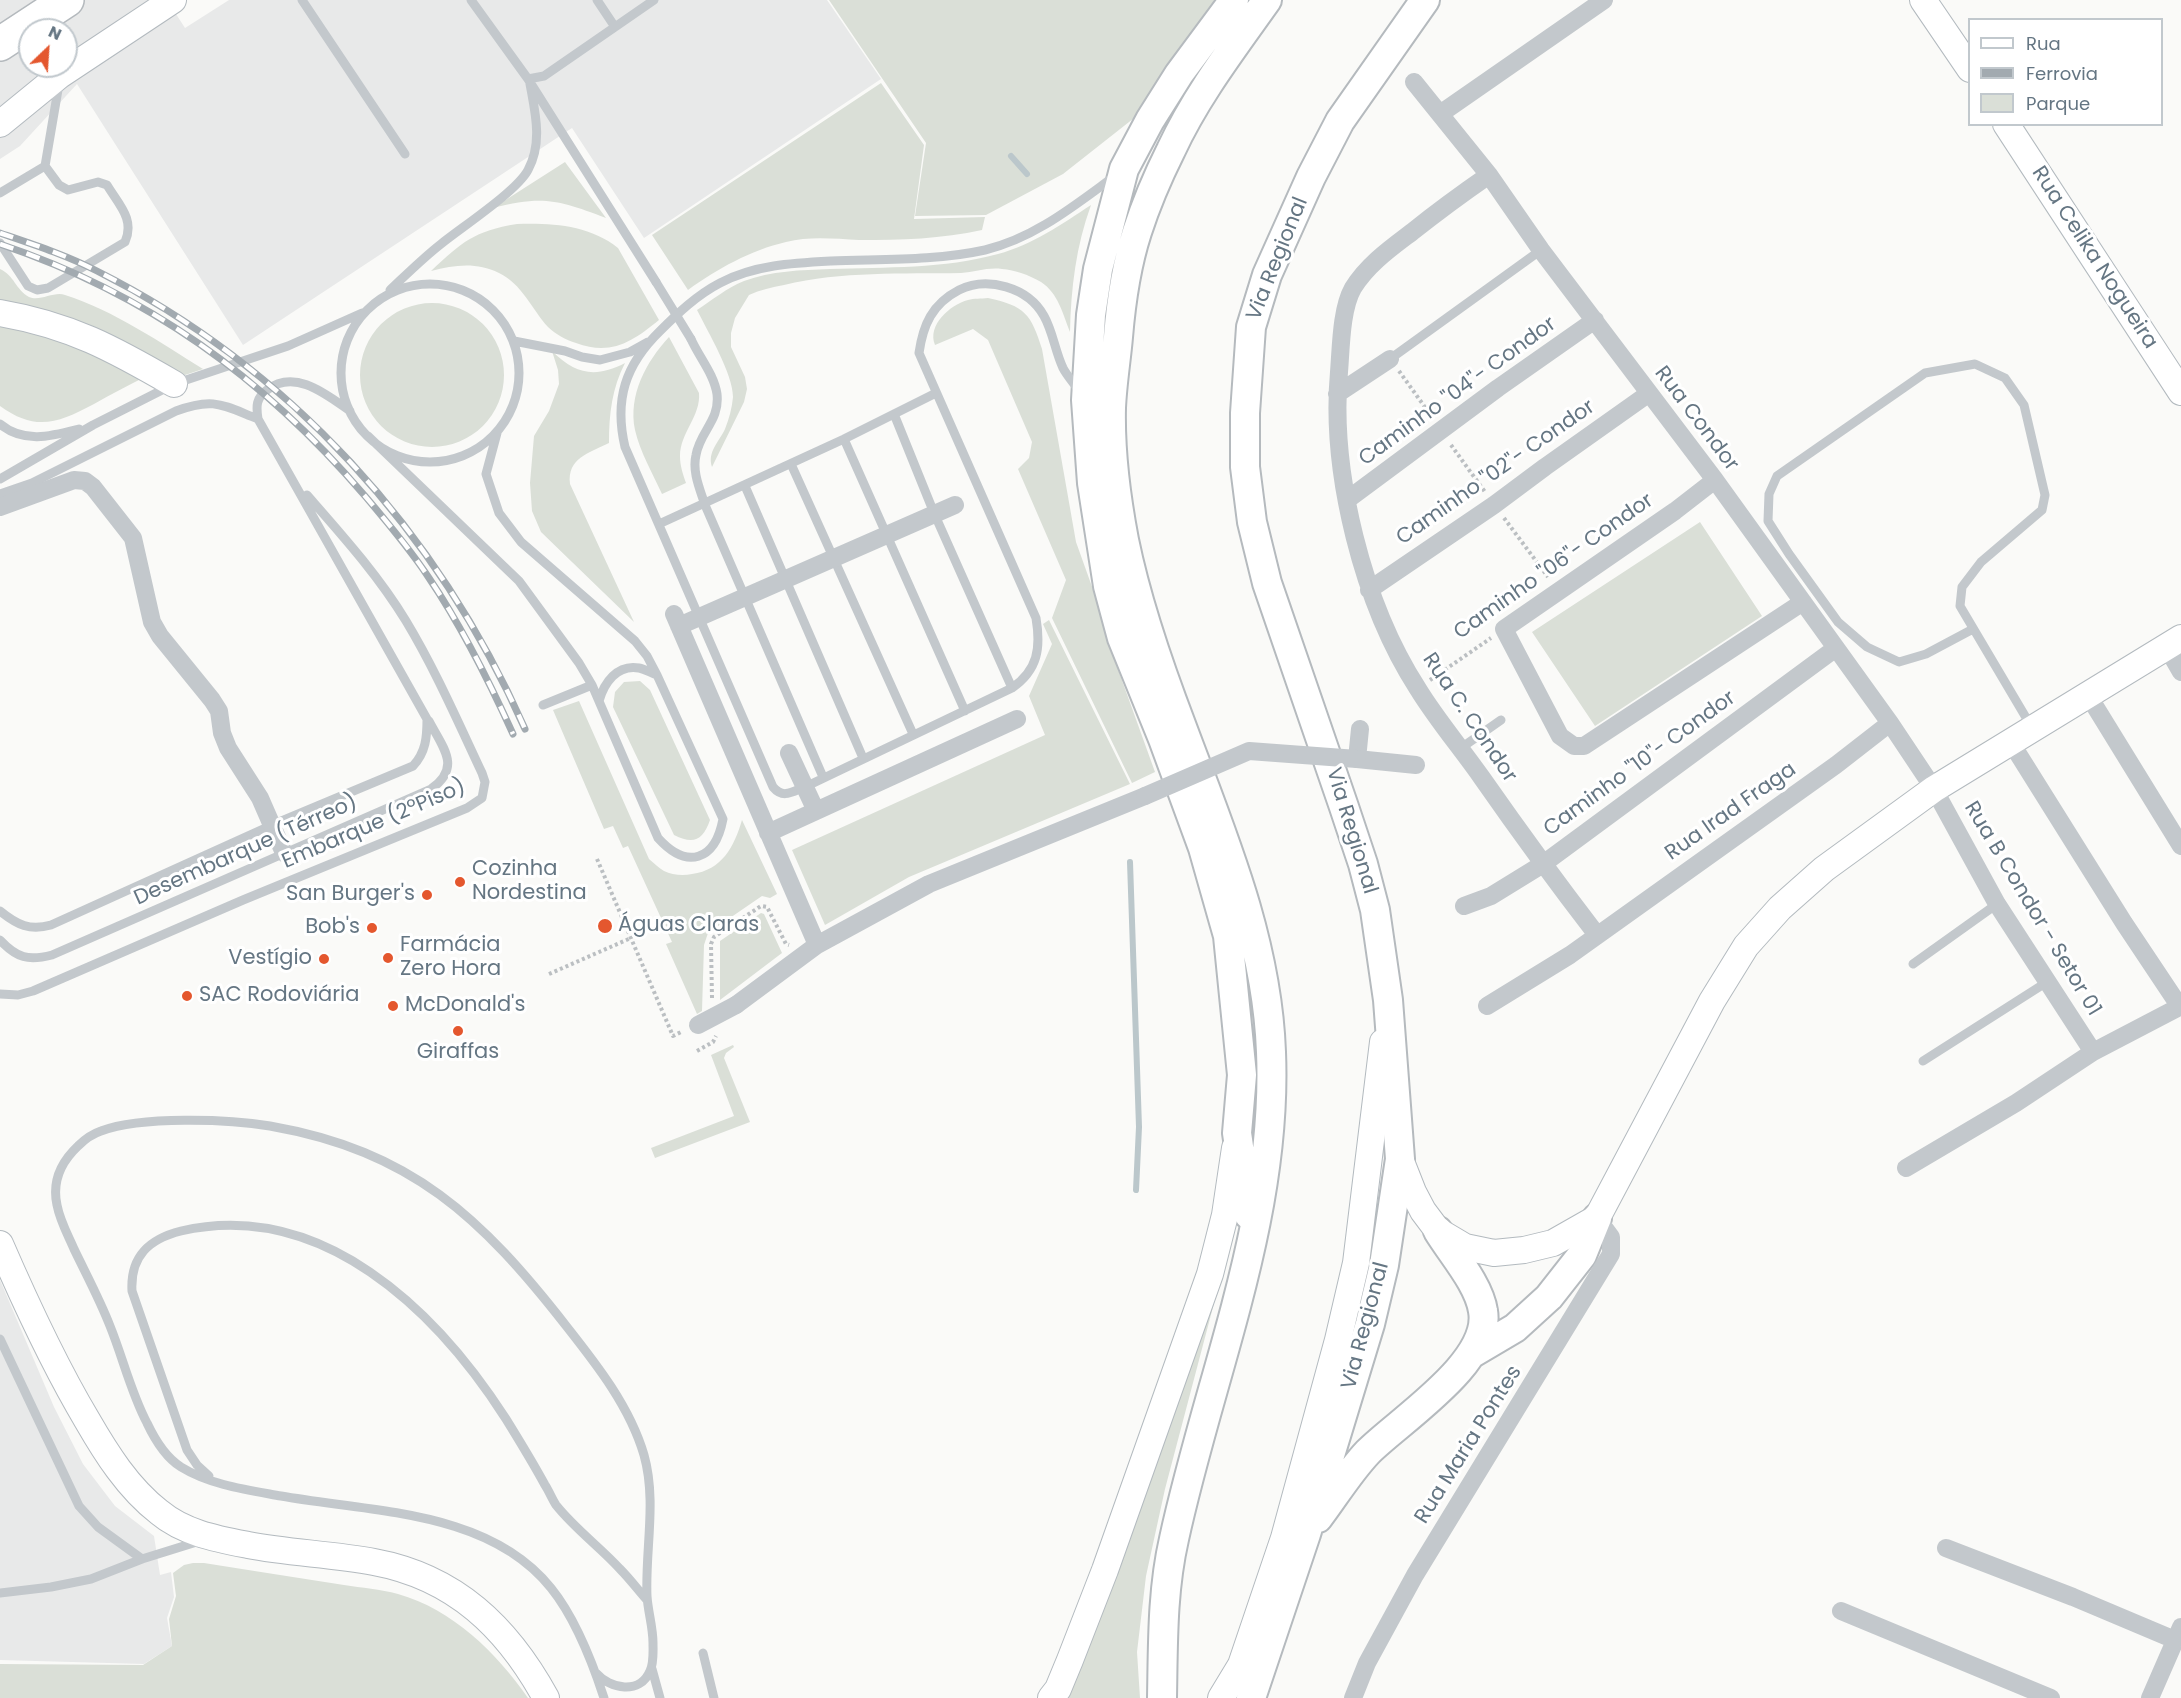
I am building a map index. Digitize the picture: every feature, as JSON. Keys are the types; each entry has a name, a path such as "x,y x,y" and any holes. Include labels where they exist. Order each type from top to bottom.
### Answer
{"highway":[{"path":"0,44 65,2"}],"main road":[{"path":"78,63 173,0"},
{"path":"1051,1698 1058,1689 1101,1580 1210,1274 1226,1215 1237,1133 1242,1075 1228,936 1203,848 1163,739 1122,638 1111,596 1092,483 1086,400 1091,315 1098,269 1124,169 1150,120 1179,74 1234,0"},
{"path":"1162,1698 1163,1614 1173,1542 1233,1318 1252,1236 1269,1144 1271,1051 1264,980 1246,905 1163,678 1124,541 1115,479 1111,408 1122,294 1136,235 1153,188 1190,115 1267,0"},
{"name":"Via Regional","path":"1251,1698 1306,1534 1370,1324 1383,1265 1400,1159 1388,1000 1375,910 1363,864 1305,688 1267,583 1252,522 1245,467 1245,413 1251,327 1267,275 1311,177 1340,121 1425,0"},
{"path":"1923,0 1968,66"},
{"path":"0,124 56,78"},
{"name":"Rua Celika Nogueira","path":"2007,126 2181,392"},
{"path":"0,313 51,324 99,342 174,384"},
{"path":"1471,1354 1515,1328 1549,1297 1582,1256 1597,1218 1712,1001 1746,946 1780,908 1824,868 1934,789 2174,642"},
{"path":"1221,1698 1241,1665 1284,1538 1338,1340 1356,1263 1388,1000"},
{"path":"1237,1133 1252,1236"},
{"path":"1306,1534 1367,1453 1450,1380 1471,1354 1481,1333 1484,1313 1479,1295 1418,1202 1400,1159"},
{"path":"1438,1231 1465,1247 1494,1253 1524,1250 1553,1243 1597,1218"},
{"path":"0,1244 62,1377 104,1448 141,1497 160,1514 180,1526 211,1538 258,1547 375,1562 408,1571 442,1585 467,1601 490,1621 510,1643 546,1698"}],"street":[{"path":"1440,114 1604,0"},
{"name":"Rua Condor","path":"1414,82 1489,175 1541,250 1715,480 1890,723 1934,789"},
{"name":"Rua C. Condor","path":"1489,175 1455,198 1380,257 1352,290 1345,315 1337,394 1340,454 1347,500 1369,590 1388,633 1417,688 1543,864 1597,935"},
{"name":"Caminho \"04\"- Condor","path":"1347,500 1498,388 1595,320"},
{"path":"1337,394 1390,359"},
{"name":"Caminho \"02\"- Condor","path":"1369,590 1494,505 1553,460 1648,394"},
{"path":"0,507 74,480 85,481 93,487 133,538 152,622 160,636 212,699 219,711 222,733 228,748 260,798 284,853"},
{"name":"Caminho \"06\"- Condor","path":"1504,629 1675,511 1715,480"},
{"path":"814,939 677,620 699,618 745,599 955,505"},
{"path":"1504,629 1560,736 1574,746 1584,746 1803,602"},
{"path":"2174,642 2181,672"},
{"name":"Caminho \"10\"- Condor","path":"1464,906 1491,896 1543,864 1836,648"},
{"path":"2088,695 2181,846"},
{"path":"768,833 1017,719"},
{"name":"Rua Irad Fraga","path":"1487,1006 1570,955 1836,765 1890,723"},
{"path":"1358,759 1360,729"},
{"path":"1906,1168 2016,1103 2093,1052 2180,1007 2124,923 2010,741"},
{"path":"706,1026 736,1005 814,939 929,884 1249,751 1416,765"},
{"path":"789,753 816,812"},
{"name":"Rua B Condor - Setor 01","path":"1934,789 1997,904 2093,1052"},
{"name":"Rua Maria Pontes","path":"1353,1698 1367,1663 1415,1575 1611,1254 1611,1237 1597,1218"},
{"path":"1946,1548 2073,1597 2178,1634 2150,1698"},
{"path":"1841,1611 2050,1698"}],"lane":[{"path":"302,0 405,154"},
{"path":"471,0 528,79 656,282 713,380 717,400 714,420 699,444 695,473 705,505 823,777"},
{"path":"597,0 615,27"},
{"path":"528,79 543,76 654,0"},
{"path":"0,243 28,286 37,290 48,288 124,242 128,234 129,222 107,185 98,182 68,189 60,185 45,166 60,78"},
{"path":"350,411 342,381 344,350 357,321 439,245 515,185 528,171 537,138 536,118 528,79"},
{"path":"0,192 45,166"},
{"path":"514,341 600,360 630,352 651,340 706,291 738,275 757,269 804,263 936,257 988,249 1018,239 1047,224 1124,169"},
{"path":"1390,359 1541,250"},
{"path":"651,340 627,376 622,393 620,427 628,455 773,787 778,793 786,795 1012,688 1031,670 1036,657 1039,637 1036,618 919,353 922,334 928,318 939,303 966,286 983,283 1000,285 1018,291 1033,301 1044,316 1063,368 1086,400"},
{"path":"368,436 393,454 423,463 453,461 482,449 497,433 508,415 517,391 519,366 514,341 502,322 487,307 468,294 446,286 423,284 387,293"},
{"path":"0,479 93,425 174,384 288,346 367,311"},
{"path":"1973,629 1926,654 1899,662 1867,647 1838,622 1768,521 1769,494 1777,476 1925,373 1975,364 2005,378 2024,405 2045,495 2042,510 1981,562 1962,587 1960,606 2033,728"},
{"path":"295,481 258,419 256,408 258,398 279,382 297,381 318,389 350,411 368,436 519,581 579,663 592,685 658,838 670,851 686,857 702,855 713,847 720,834 723,819 657,675 647,656 635,641 521,542 500,513 486,474 497,433"},
{"path":"659,524 705,505 936,393"},
{"path":"0,494 32,483 176,411 198,403 213,402 258,419"},
{"path":"894,414 934,513 1012,688"},
{"path":"0,424 22,435 40,438 93,425"},
{"path":"844,439 965,711"},
{"path":"791,464 913,734"},
{"name":"Embarque (2ºPiso)","path":"0,994 18,995 33,991 476,803 482,798 485,782 482,773 432,668 406,621 362,558 295,481"},
{"name":"Desembarque (Térreo)","path":"0,940 11,951 23,957 39,958 52,955 432,789 442,781 449,766 448,757 295,481"},
{"path":"745,486 863,758"},
{"path":"599,701 603,687 624,669 638,668 657,675"},
{"path":"543,705 592,685"},
{"name":"Desembarque (Térreo)","path":"0,911 18,924 29,928 51,925 272,825 413,766 420,759 427,740 427,718"},
{"path":"1461,748 1500,720"},
{"path":"1913,964 1997,904"},
{"path":"1923,1062 2047,982"},
{"path":"604,1698 596,1673 554,1591 536,1571 511,1550 454,1526 427,1519 297,1499 215,1481 183,1469 170,1459 145,1420 109,1322 62,1222 56,1203 58,1173 66,1158 76,1147 88,1137 102,1130 174,1121 263,1125 333,1140 403,1170 438,1192 492,1238 528,1277 592,1359 629,1418 643,1451 650,1479 647,1600 653,1640 652,1669 660,1698"},
{"path":"215,1481 197,1465 187,1450 181,1434 132,1291 131,1276 135,1263 141,1253 164,1237 200,1228 248,1227 303,1238 344,1256 376,1275 425,1316 457,1351 505,1417 555,1503 647,1600"},
{"path":"0,1339 79,1506 98,1527 142,1559"},
{"path":"0,1593 51,1587 91,1579 142,1559 211,1538"},
{"path":"703,1653 714,1698"},
{"path":"596,1673 603,1681 621,1688 644,1680 652,1669"}],"path":[{"path":"1390,359 1441,431"},
{"name":"Caminho \"06\"- Condor","path":"1417,688 1504,629"},
{"path":"597,859 673,1036 706,1026 716,1038 714,1042 697,1052"},
{"path":"712,1004 711,944 714,937 761,906 767,907 786,944 814,939"},
{"path":"549,974 631,938"}],"shaded area":[{"path":"0,0 167,0 185,28 229,0 827,0 881,79 644,238 572,128 243,345 77,84 20,146 0,159"},
{"path":"0,1280 54,1407 83,1464 115,1506 154,1536 160,1575 171,1572 174,1597 167,1618 172,1646 144,1664 0,1660"}],"green space":[{"path":"829,0 1216,0 1143,111 1063,174 986,215 915,216 926,143"},
{"path":"881,83 924,145 914,219 985,217 982,230 890,240 813,238 795,240 747,255 688,290 652,235"},
{"path":"565,162 606,218 551,201 525,202 493,208"},
{"path":"1091,205 1075,267 1070,332 1059,304 1047,287 1027,275 1007,270 828,277 775,287 749,295 735,318 731,333 731,347 745,377 747,389 744,402 712,467 712,452 723,434 733,397 725,365 697,310 720,294 744,281 786,272 936,265 978,259 1011,250 1035,240"},
{"path":"517,224 570,227 607,240 618,248 659,320 640,335 620,345 589,347 568,340 551,330 514,283 499,273 474,266 449,267 431,271 469,239 490,230"},
{"path":"0,269 9,275 21,291 29,297 38,298 61,294 83,301 136,328 203,369 179,377 0,306"},
{"path":"988,298 1010,304 1025,313 1034,327 1042,349 1076,542 1155,772 1132,783 1052,618 1066,580 1018,469 1029,458 1032,442 988,340 973,329 935,345 934,330 948,311 968,300"},
{"path":"432,303 459,309 472,315 483,324 492,335 498,348 504,375 498,402 492,415 483,426 472,435 459,441 432,447 405,441 392,435 381,426 372,415 366,402 360,375 366,348 372,335 381,324 392,315 405,309"},
{"path":"0,318 13,321 147,376 58,420 36,422 25,419 0,406"},
{"path":"669,337 699,393 699,401 681,448 682,470 686,483 662,494 635,430 634,404 646,368"},
{"path":"552,351 569,365 587,372 605,371 625,363 612,402 609,443 581,457 576,462 570,475 570,484 634,622 541,532 532,511 530,483 534,436 549,411 559,384 558,370"},
{"path":"1700,522 1762,616 1595,726 1532,632"},
{"path":"1049,620 1130,784 909,877 825,925 792,850 1045,735 1029,696 1052,644 1043,624"},
{"path":"640,681 650,690 710,820 704,832 697,839 687,840 674,835 613,707 615,692 624,682"},
{"path":"579,701 649,859 662,870 678,875 702,872 711,868 725,856 731,848 742,820 777,894 770,898 762,896 708,933 704,945 702,1011 697,1014 666,944 672,942 628,846 623,848 613,826 604,829 553,710"},
{"path":"761,913 764,914 782,953 720,1000 720,941"},
{"path":"733,1045 734,1047 726,1053 724,1058 750,1122 655,1158 651,1148 734,1116 711,1055"},
{"path":"1227,1254 1165,1489 1146,1576 1137,1652 1140,1698 1067,1698"},
{"path":"193,1563 378,1590 418,1601 437,1610 472,1635 502,1665 528,1698 0,1698 0,1664 143,1665 172,1646 169,1619 176,1596 173,1573 184,1565"}],"waterway":[{"path":"1011,156 1027,174"},
{"path":"1130,862 1139,1127 1136,1190"}],"railway":[{"path":"0,233 85,265 167,310 233,356 294,407 351,462 402,523 449,588 490,657 525,729"},
{"path":"0,244 54,264 154,314 200,344 286,413 365,496 422,567 464,635 513,734"}],"place":[{"name":"Cozinha Nordestina","path":"460,882"},
{"name":"San Burger's","path":"427,895"},
{"name":"Águas Claras","path":"605,926"},
{"name":"Bob's","path":"372,928"},
{"name":"Farmácia Zero Hora","path":"388,958"},
{"name":"Vestígio","path":"324,959"},
{"name":"SAC Rodoviária","path":"187,996"},
{"name":"McDonald's","path":"393,1006"},
{"name":"Giraffas","path":"458,1031"}]}
